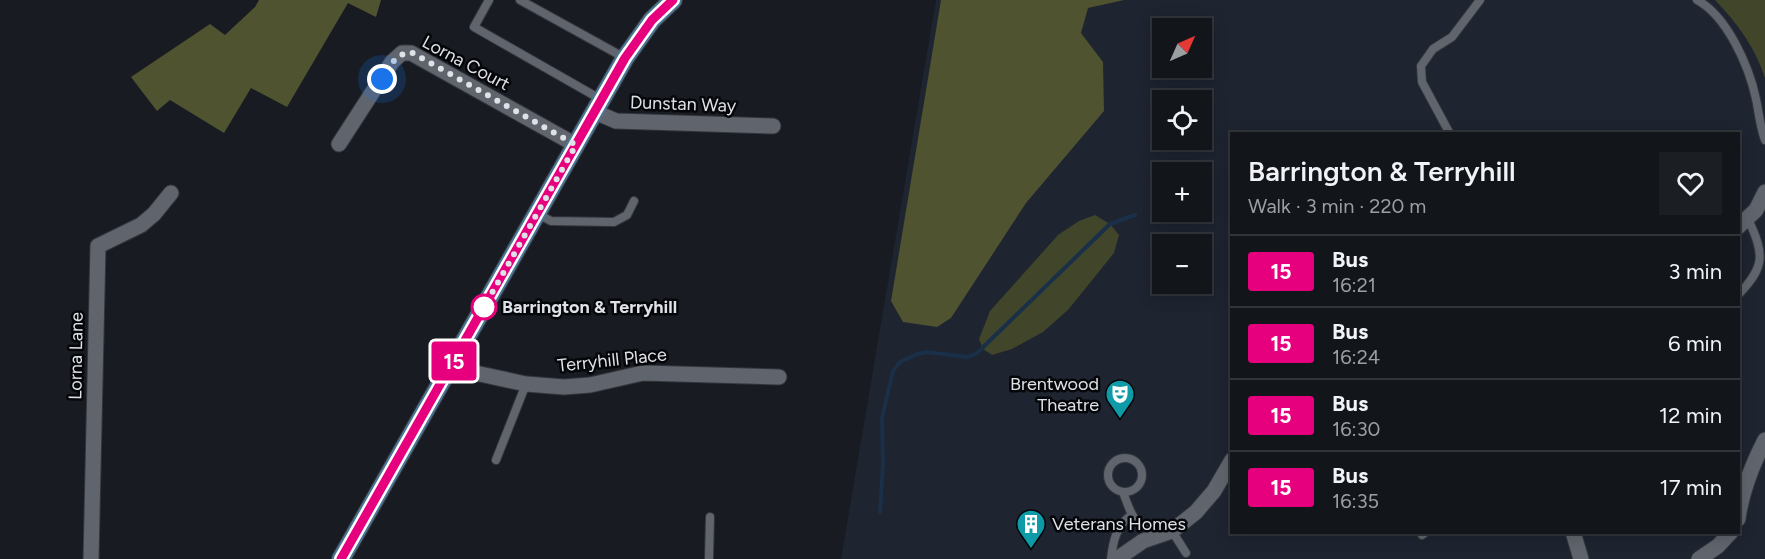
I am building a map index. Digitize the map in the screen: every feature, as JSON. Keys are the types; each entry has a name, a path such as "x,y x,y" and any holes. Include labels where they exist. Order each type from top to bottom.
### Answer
{"street":[{"path":"341,559 625,58 637,39 668,1"},
{"name":"Lorna Court","path":"339,144 392,62 402,53 411,52 576,145"},
{"name":"Dunstan Way","path":"598,106 616,121 773,126"},
{"path":"1743,223 1765,192"},
{"name":"Lorna Lane","path":"91,559 98,246 141,225 154,214 171,193"},
{"name":"Terryhill Place","path":"451,365 466,371 526,384 564,387 651,373 778,377"},
{"path":"1740,506 1747,480 1765,440"},
{"path":"1117,559 1143,541 1172,531 1196,512 1214,491 1230,463"},
{"path":"1574,534 1581,559"},
{"path":"1699,559 1718,546 1729,534"}],"lane":[{"path":"489,0 474,27 598,106"},
{"path":"520,0 625,58"},
{"path":"1449,132 1422,82 1421,66 1433,49 1452,37 1480,0"},
{"path":"1697,0 1713,12 1734,43 1756,98 1765,140"},
{"path":"537,213 551,221 614,222 627,215 634,201"},
{"path":"1740,293 1756,281 1764,268 1765,256 1761,242 1743,223"},
{"path":"496,460 526,384"},
{"path":"1123,492 1133,490 1142,478 1142,472 1136,463 1126,459 1115,462 1109,471 1110,482 1113,487 1123,492 1131,516 1146,528 1154,531 1172,531 1186,553"},
{"path":"1111,559 1116,534 1124,521 1131,516"},
{"path":"709,559 710,517"}],"shaded area":[{"path":"936,0 1765,0 1765,559 841,559"}],"green space":[{"path":"259,0 381,0 376,17 348,3 287,107 251,88 224,133 170,100 157,111 131,77 210,24 225,35 255,7"},
{"path":"941,0 1124,0 1088,8 1081,33 1103,62 1104,111 1026,203 951,318 937,327 903,322 891,301"},
{"path":"1715,0 1765,0 1765,78 1744,36"},
{"path":"1095,215 1110,224 1119,235 1114,253 1068,310 1043,332 1012,349 992,355 983,349 979,339 990,311 1058,235 1079,221"}],"waterway":[{"path":"880,512 883,464 882,418 893,371 900,362 927,352 967,357 976,354 1110,224 1135,215"}],"bus line":[{"name":"15","path":"341,559 625,58 652,20 673,0"}],"place":[{"name":"Barrington & Terryhill","path":"484,307"},
{"name":"Brentwood Theatre","path":"1120,420"},
{"name":"Veterans Homes","path":"1031,550"}],"route":[{"path":"382,79 392,62 402,53 411,52 576,145 484,307"}]}
